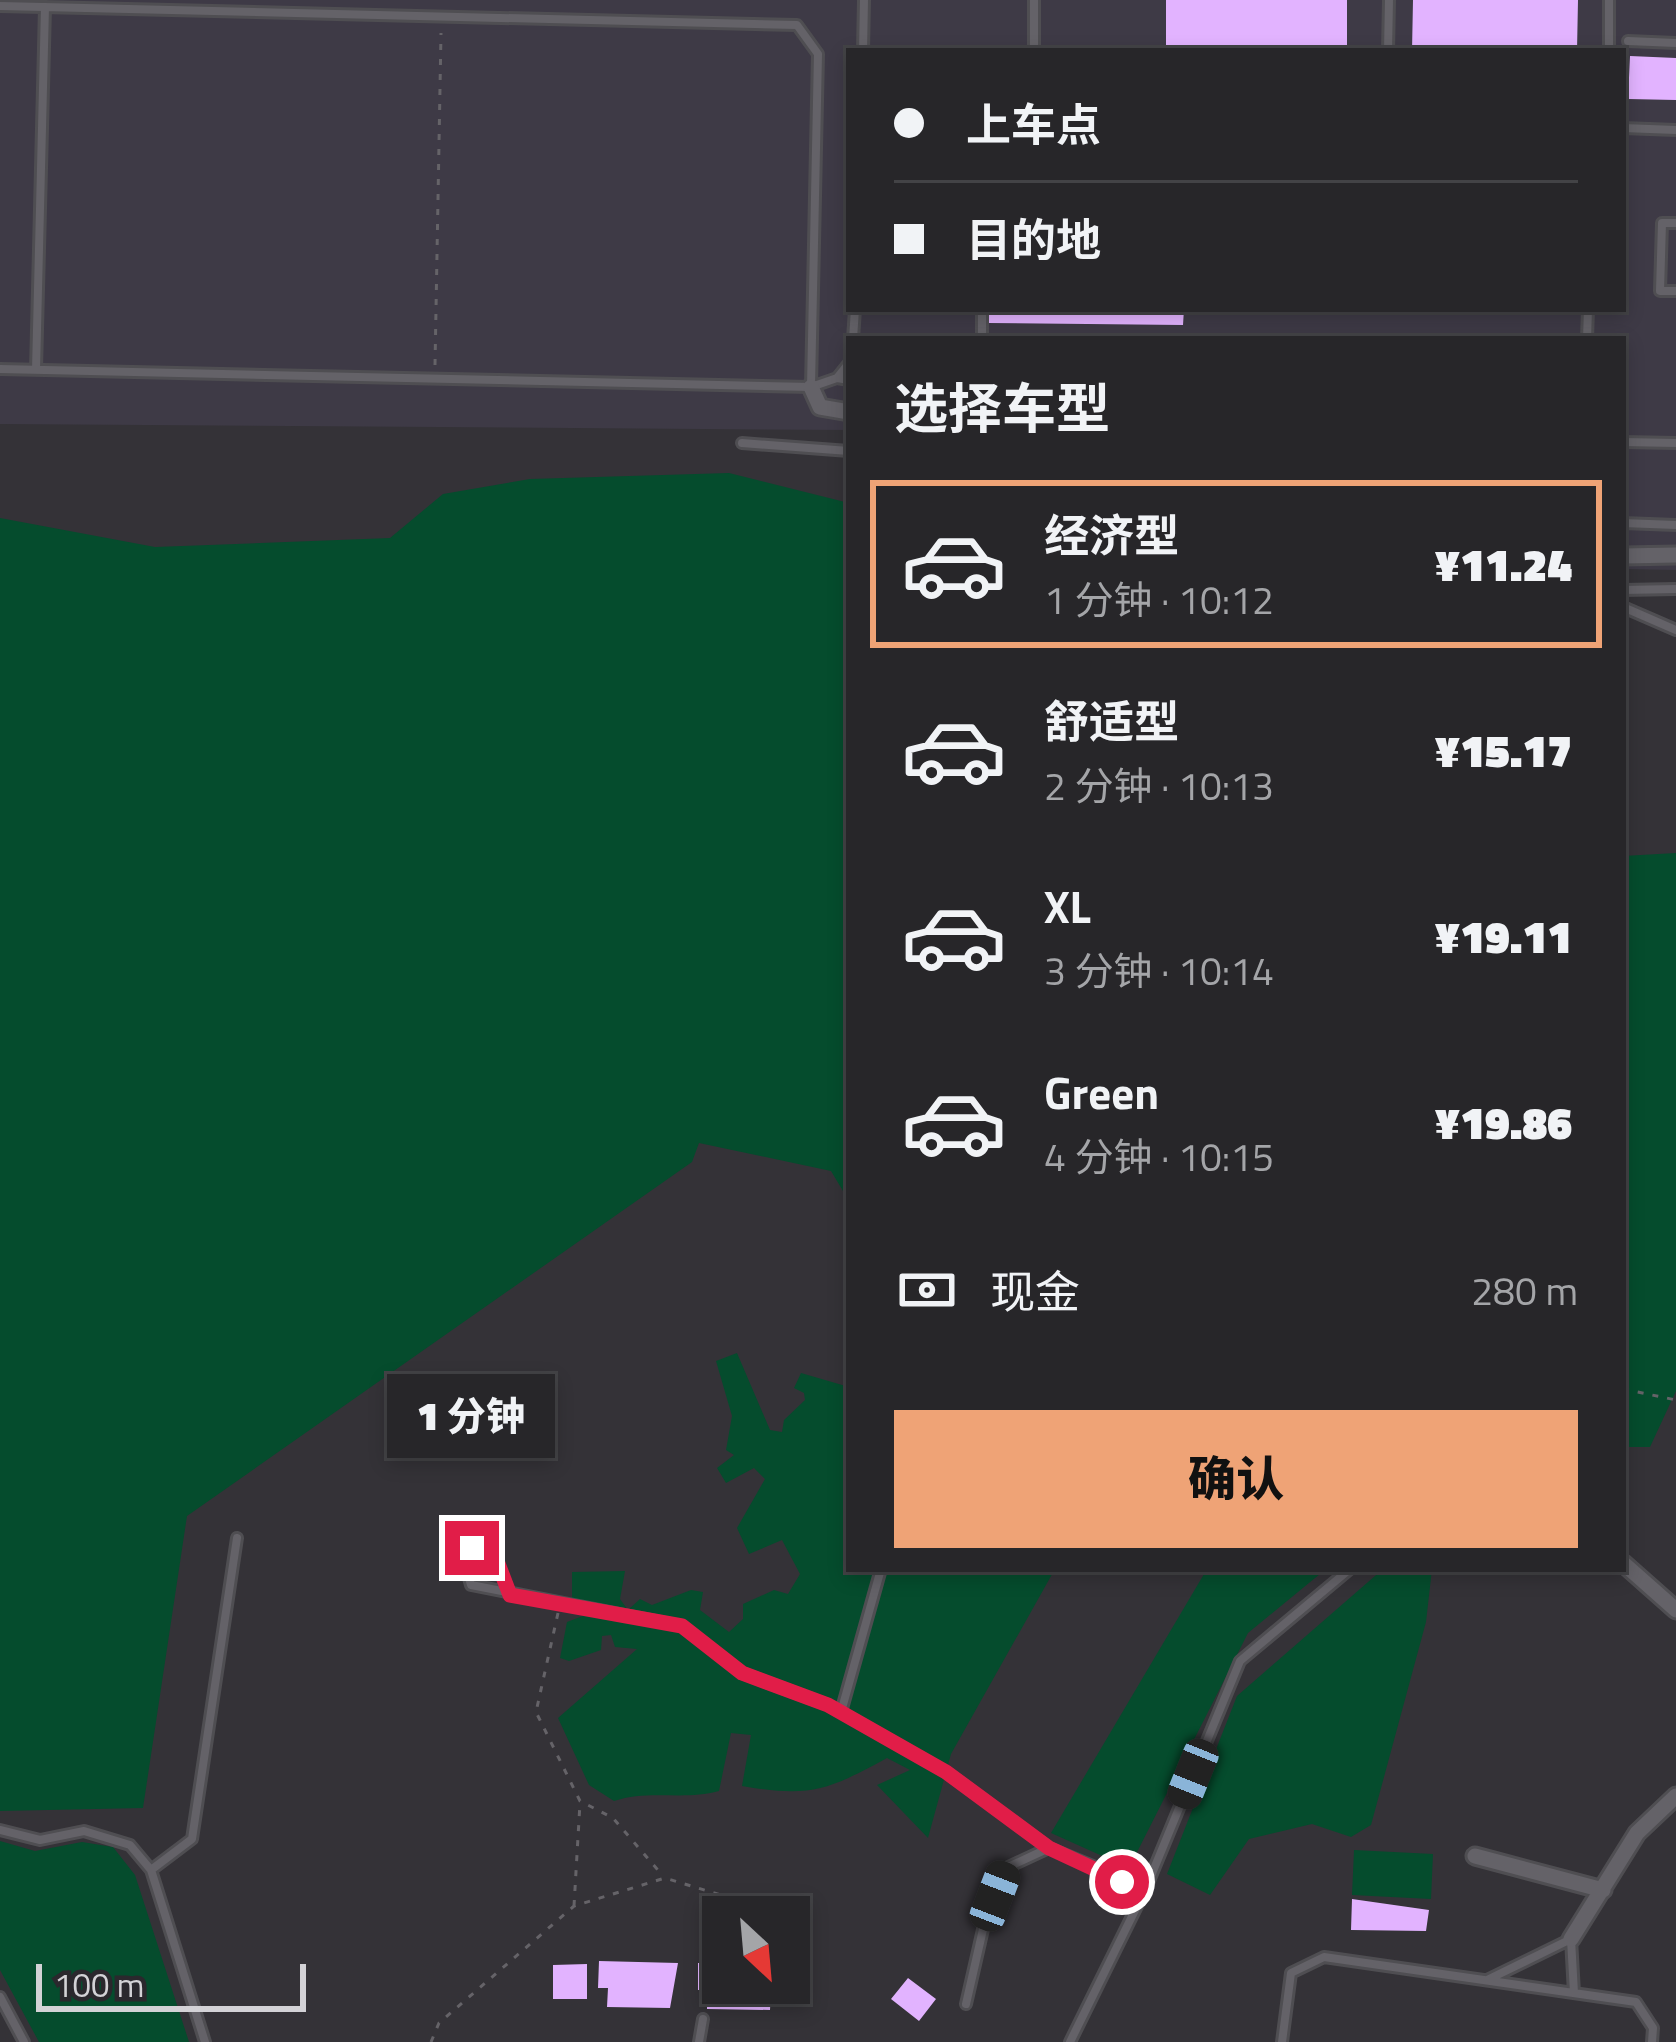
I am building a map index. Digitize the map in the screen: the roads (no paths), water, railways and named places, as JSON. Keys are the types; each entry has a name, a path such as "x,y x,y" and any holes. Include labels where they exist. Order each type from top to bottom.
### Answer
{"street":[{"path":"811,387 820,407 846,411"},
{"path":"1626,556 1676,555"},
{"path":"1626,1566 1676,1610"},
{"path":"1571,1939 1636,1833 1676,1796"},
{"path":"1475,1856 1603,1890"}],"lane":[{"path":"863,48 864,0"},
{"path":"1034,0 1034,48"},
{"path":"1388,48 1389,0"},
{"path":"1609,48 1610,0"},
{"path":"0,6 797,25 818,54 811,387"},
{"path":"36,370 45,7"},
{"path":"1628,41 1676,43"},
{"path":"1626,128 1676,130"},
{"path":"1676,223 1661,223 1660,291 1676,291"},
{"path":"837,378 846,367"},
{"path":"0,369 811,387 846,380"},
{"path":"1626,442 1676,443"},
{"path":"742,443 846,451"},
{"path":"1626,523 1676,525"},
{"path":"1626,590 1676,589"},
{"path":"1626,609 1676,630"},
{"path":"151,1870 192,1839 237,1538"},
{"path":"510,1595 497,1561 485,1548 472,1548 463,1557 470,1585 510,1595 559,1605 682,1626 742,1673 841,1712 946,1772 1049,1848 1146,1888"},
{"path":"841,1712 880,1572"},
{"path":"1070,2042 1146,1888 1240,1660 1347,1572"},
{"path":"0,1830 40,1840 84,1831 130,1845 151,1870 205,2042"},
{"path":"966,2004 984,1925 1006,1868 1049,1848"},
{"path":"1486,1981 1571,1939 1574,1993"},
{"path":"1282,2042 1291,1973 1324,1957 1636,2002 1654,2028 1652,2042"},
{"path":"0,1997 24,2042"},
{"path":"699,2042 703,2019"}]}
